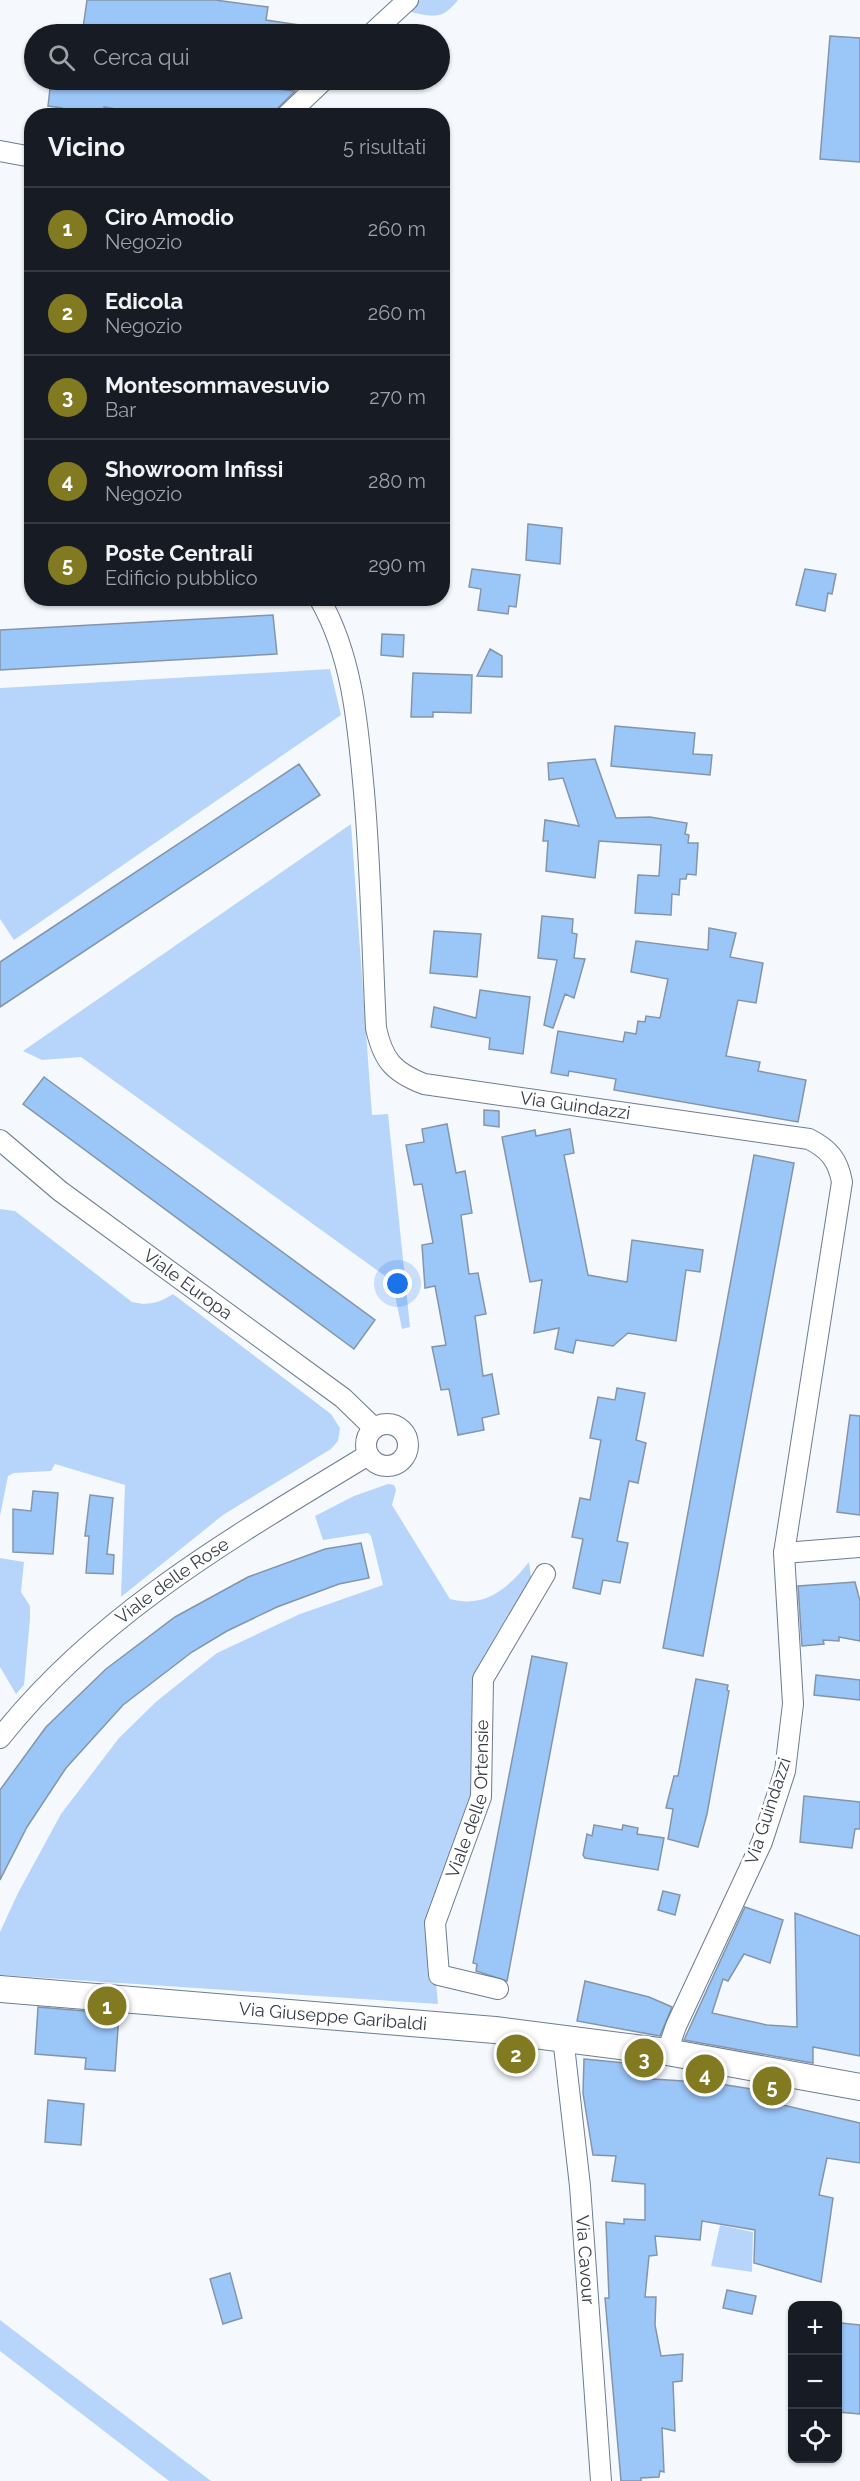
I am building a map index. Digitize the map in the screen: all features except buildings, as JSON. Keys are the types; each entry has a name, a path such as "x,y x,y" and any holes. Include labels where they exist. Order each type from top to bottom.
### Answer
{"main road":[{"name":"Via Giuseppe Garibaldi","path":"0,1989 562,2037 667,2052 860,2087"}],"street":[{"path":"382,24 408,0"},
{"path":"294,108 313,90"},
{"path":"0,151 24,156"},
{"name":"Via Guindazzi","path":"323,606 337,637 357,717 367,827 376,1028 380,1047 390,1065 405,1077 424,1084 809,1139 822,1145 832,1155 839,1168 842,1182 784,1553 794,1704 784,1771 762,1842 676,2026 667,2052"},
{"name":"Viale Europa","path":"0,1140 60,1191 343,1398 374,1428"},
{"path":"390,1424 404,1432 408,1449 401,1462 387,1467 380,1465 368,1455 367,1440 374,1428 390,1424"},
{"name":"Viale delle Rose","path":"0,1738 57,1673 122,1615 160,1585 206,1554 368,1455"},
{"path":"784,1553 860,1547"},
{"name":"Viale delle Ortensie","path":"498,1989 440,1975 435,1923 481,1797 483,1679 545,1574"},
{"name":"Via Cavour","path":"562,2037 580,2186 601,2481"}],"shaded area":[{"path":"417,0 458,0 446,12 435,16 406,11"},
{"path":"330,669 341,715 14,940 0,919 0,688"},
{"path":"351,824 372,1115 388,1114 410,1327 402,1329 392,1281 81,1057 42,1060 23,1051"},
{"path":"0,1209 15,1211 132,1302 154,1303 173,1294 331,1414 340,1428 338,1441 331,1449 223,1515 121,1597 125,1485 55,1464 51,1471 14,1473 8,1476 0,1516"},
{"path":"388,1484 394,1485 396,1490 392,1505 450,1599 475,1601 496,1594 529,1562 531,1577 485,1659 473,1806 430,1917 438,2004 0,1975 0,1932 18,1893 61,1814 119,1738 157,1701 217,1653 300,1614 383,1585 371,1536 368,1533 323,1540 315,1516 354,1496"},
{"path":"0,1558 24,1562 21,1592 30,1606 24,1685 16,1694 0,1667"},
{"path":"720,2225 753,2232 752,2272 711,2266"},
{"path":"0,2320 211,2481 169,2481 0,2351"}],"place":[{"name":"Ciro Amodio","path":"107,2006"},
{"name":"Edicola","path":"516,2054"},
{"name":"Montesommavesuvio","path":"644,2058"},
{"name":"Showroom Infissi","path":"705,2074"},
{"name":"Poste Centrali","path":"772,2086"}]}
